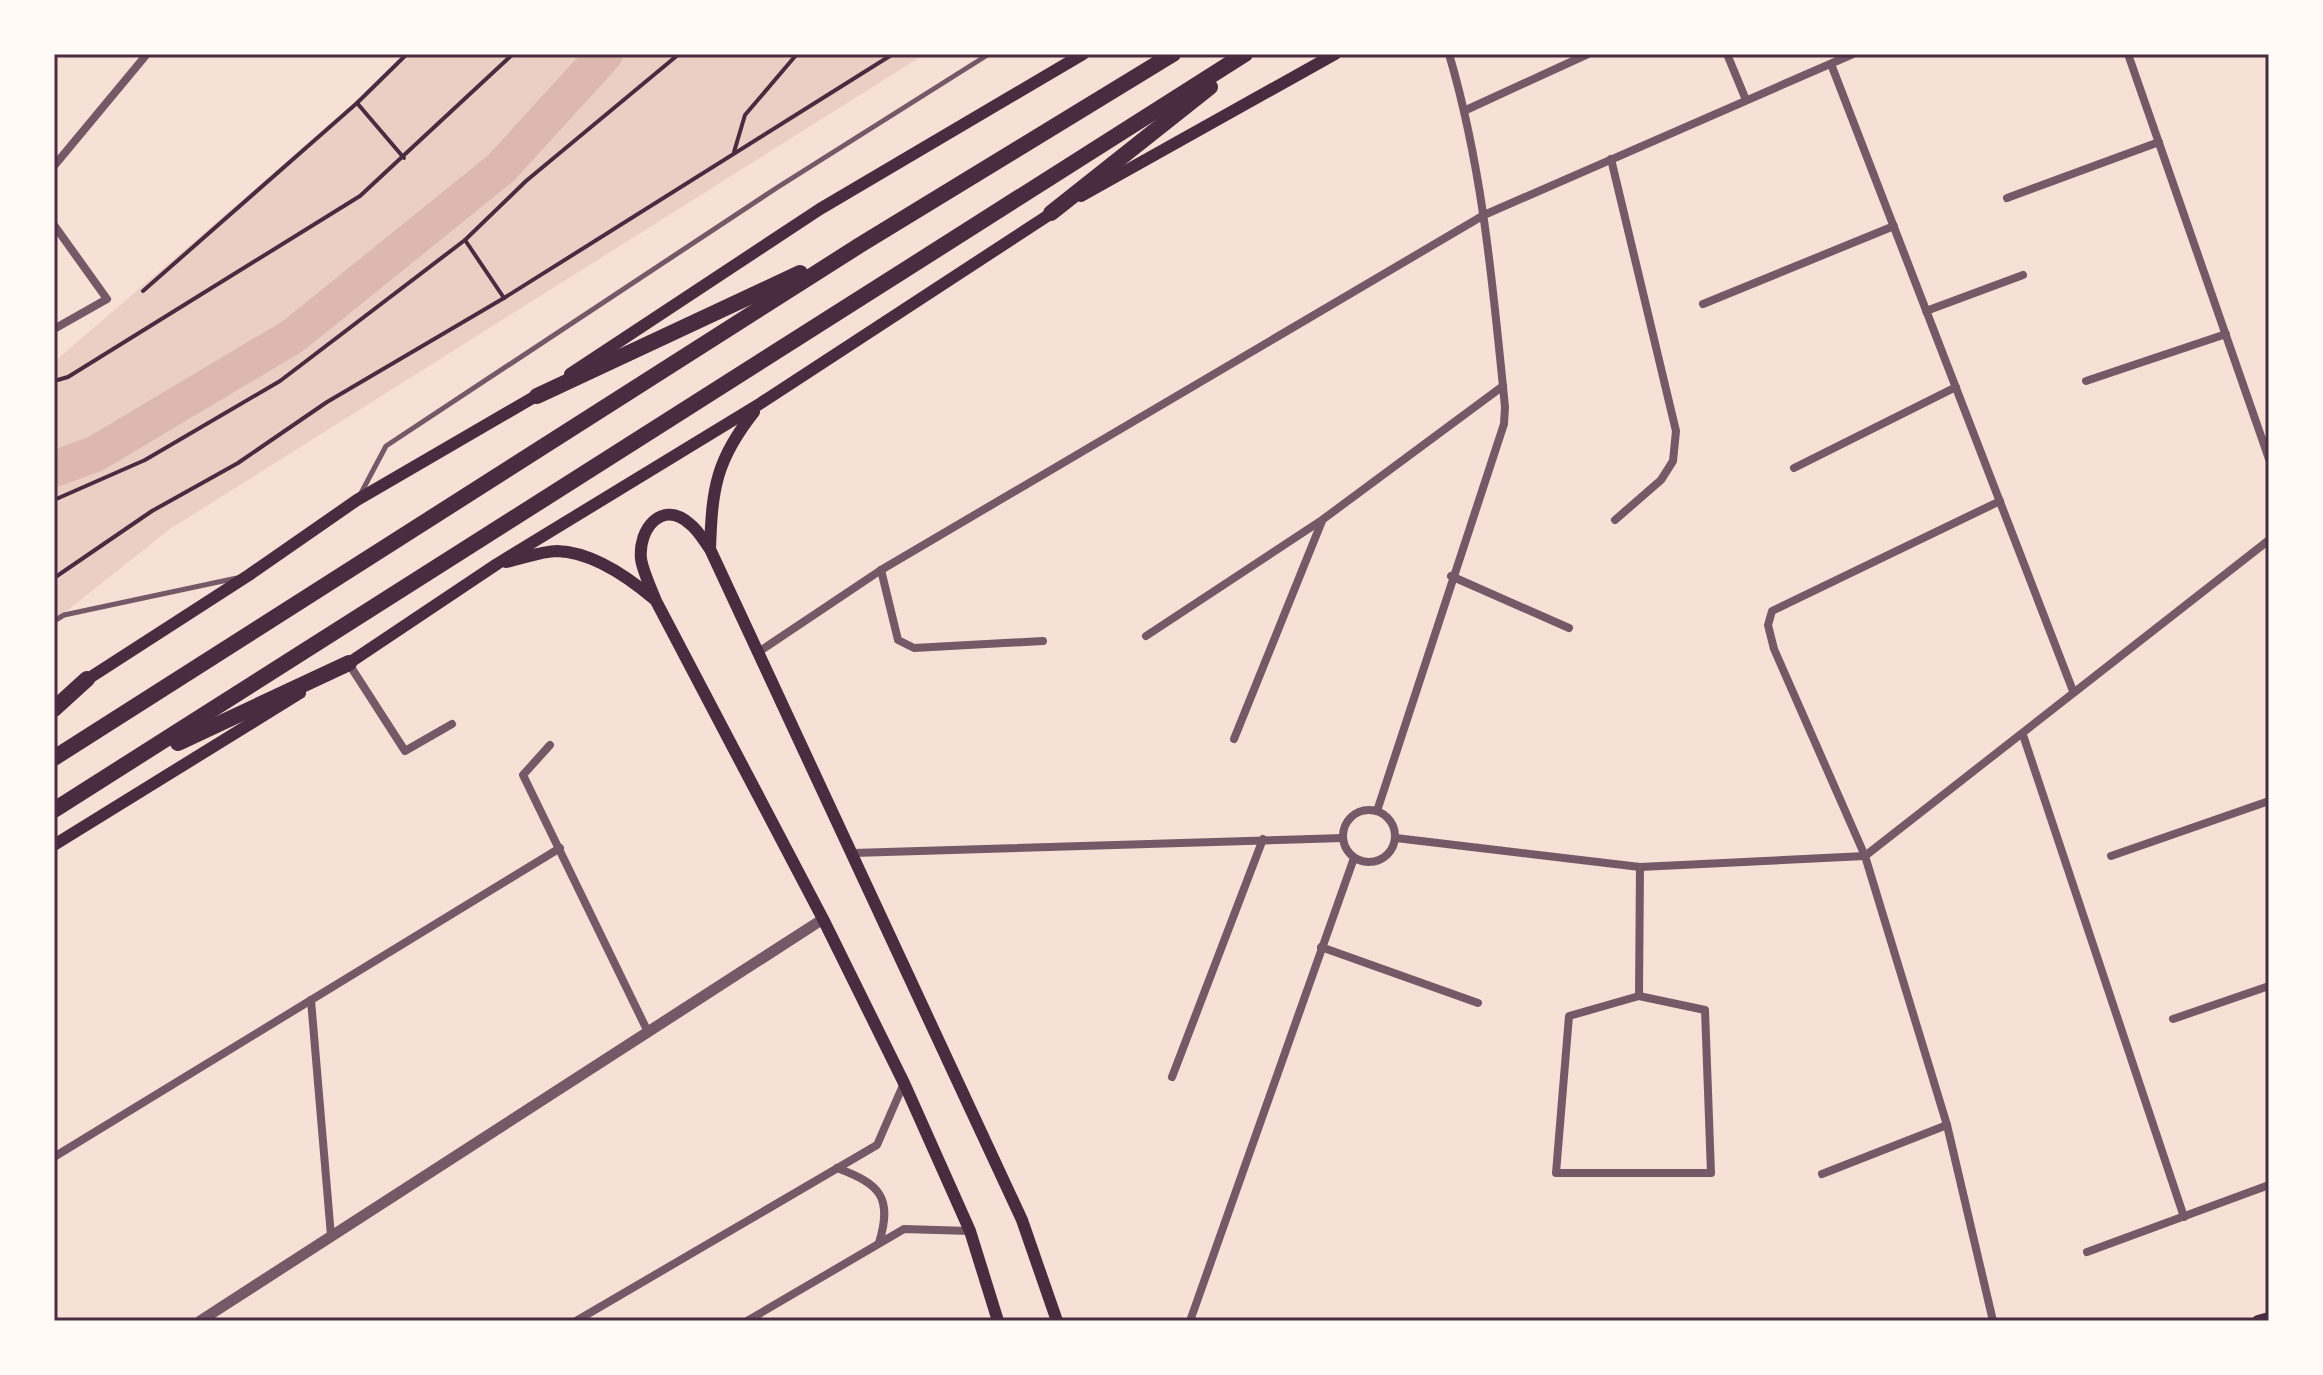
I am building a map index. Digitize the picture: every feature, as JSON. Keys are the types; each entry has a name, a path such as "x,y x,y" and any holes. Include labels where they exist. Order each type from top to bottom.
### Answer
{"highway":[{"path":"54,758 860,245 1173,54"},
{"path":"54,810 1245,54"},
{"path":"1051,213 1251,54"},
{"path":"537,396 860,245"},
{"path":"119,771 349,663"},
{"path":"54,709 87,679"}],"main road":[{"path":"54,700 249,575 357,500 537,396 820,209 1083,54"},
{"path":"54,845 349,663 497,564 761,403 1051,213 1335,54"},
{"path":"710,549 711,498 728,444 761,403"},
{"path":"998,1321 970,1231 904,1083 823,919 656,601 641,552 645,530 657,517 668,514 690,523 710,549 1022,1220 1057,1321"},
{"path":"497,564 556,551 582,556 629,577 656,601"},
{"path":"2258,1321 2269,1318"}],"street":[{"path":"54,166 147,54"},
{"path":"1377,811 1451,576 1504,424 1503,386 1484,215 1466,110 1449,54"},
{"path":"1466,110 1588,54"},
{"path":"1727,54 1746,100"},
{"path":"757,653 881,570 1484,215 1853,54"},
{"path":"2128,54 2269,459"},
{"path":"1831,64 2073,691"},
{"path":"2007,198 2159,142"},
{"path":"1611,159 1676,431 1673,461 1661,480 1615,520"},
{"path":"54,225 107,299 54,329"},
{"path":"1703,304 1894,226"},
{"path":"1926,311 2023,275"},
{"path":"2086,381 2226,334"},
{"path":"1146,636 1322,520 1503,386"},
{"path":"1794,468 1956,387"},
{"path":"1993,1321 1947,1125 1865,856 1774,649 1768,625 1772,611 2000,501"},
{"path":"1234,739 1322,520"},
{"path":"1396,838 1640,867 1865,856 2269,540"},
{"path":"881,570 898,640 914,648 1043,641"},
{"path":"1451,576 1569,628"},
{"path":"349,663 405,751 452,724"},
{"path":"2023,735 2184,1217"},
{"path":"550,745 523,775 648,1032"},
{"path":"2111,856 2269,801"},
{"path":"1364,811 1377,811 1394,826 1396,838 1391,851 1381,860 1368,862 1354,858 1343,838 1345,826 1353,816 1364,811"},
{"path":"853,853 1343,838"},
{"path":"1172,1077 1263,839"},
{"path":"54,1157 560,848"},
{"path":"1190,1321 1354,858"},
{"path":"1639,996 1640,867"},
{"path":"200,1321 823,919"},
{"path":"1321,947 1478,1003"},
{"path":"2173,1019 2269,986"},
{"path":"1639,996 1705,1010 1711,1173 1556,1173 1569,1016 1639,996"},
{"path":"311,1000 331,1236"},
{"path":"576,1321 877,1145 904,1083"},
{"path":"1822,1174 1947,1125"},
{"path":"837,1168 866,1179 881,1195 886,1218 878,1244"},
{"path":"2087,1252 2269,1185"},
{"path":"747,1321 904,1229 970,1231"}],"lane":[{"path":"357,500 386,446 778,187 989,54"},
{"path":"54,621 64,615 249,575"}],"path":[{"path":"143,291 357,103 407,54"},
{"path":"54,381 68,377 176,312 360,196 513,54"},
{"path":"54,500 145,460 280,381 465,240 526,181 679,54"},
{"path":"733,154 745,115 797,54"},
{"path":"54,578 152,511 238,463 327,402 504,298 893,54"},
{"path":"357,103 404,158"},
{"path":"465,240 504,298"}],"shaded area":[{"path":"412,54 925,54 170,529 54,621 54,362"}],"waterway":[{"path":"54,469 95,454 293,336 501,168 605,54"}]}
